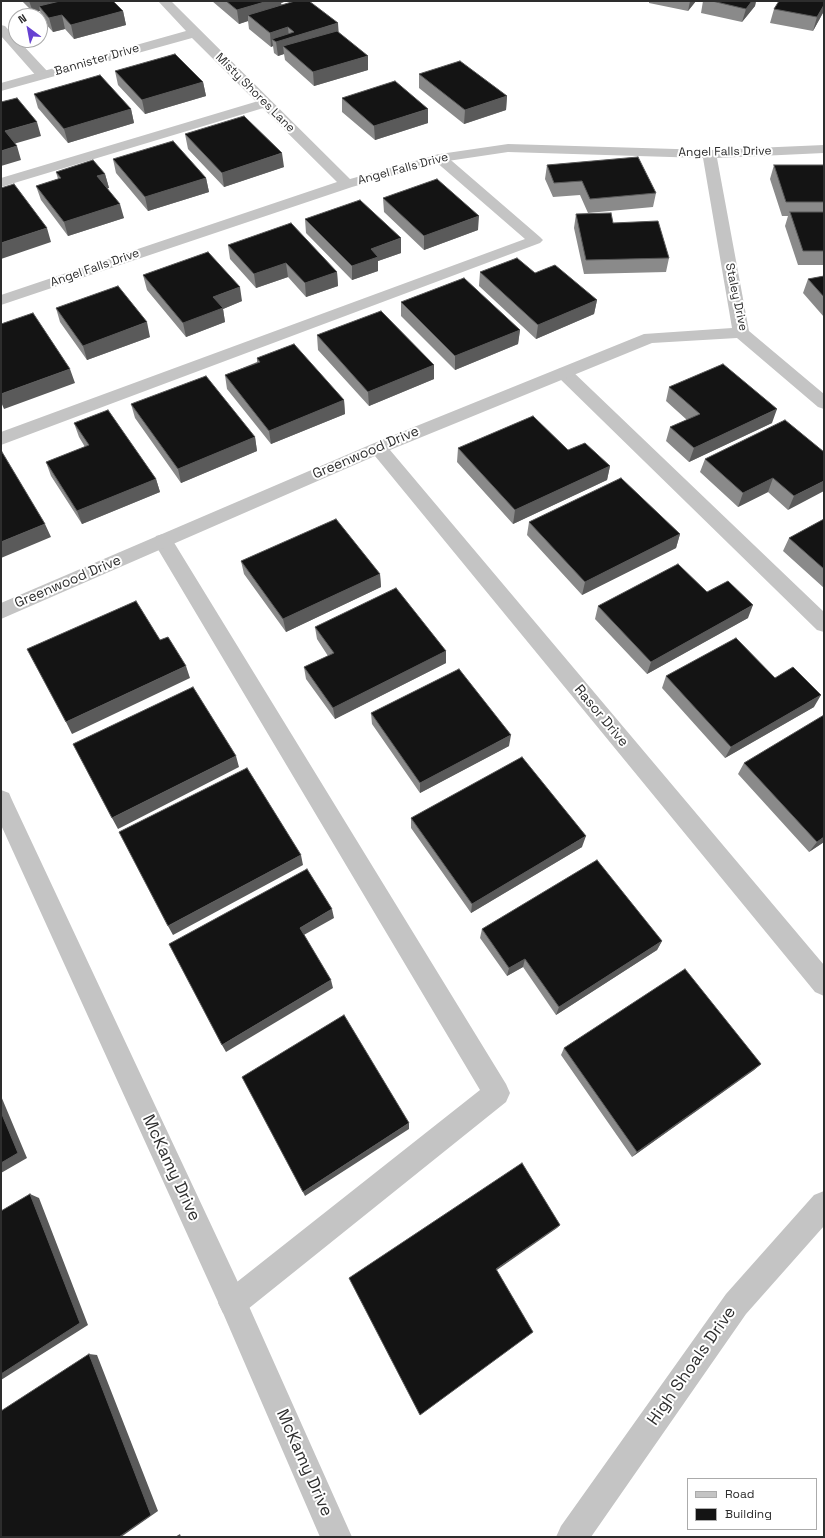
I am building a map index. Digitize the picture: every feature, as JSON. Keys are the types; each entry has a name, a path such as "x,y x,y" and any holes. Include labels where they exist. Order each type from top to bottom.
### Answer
{"street":[{"name":"Misty Shores Lane","path":"164,1 194,33 347,184"},
{"path":"1,29 43,75"},
{"name":"Bannister Drive","path":"1,87 194,33"},
{"path":"1,183 265,103"},
{"name":"Angel Falls Drive","path":"1,300 347,184 440,158 508,148 710,154 824,149"},
{"name":"Staley Drive","path":"710,154 741,334 824,403"},
{"path":"1,439 535,240 440,158"},
{"name":"Greenwood Drive","path":"1,611 378,448 650,338 741,334"},
{"path":"564,373 824,624"},
{"name":"Rasor Drive","path":"378,448 824,984"},
{"path":"164,540 497,1093 234,1303"},
{"name":"McKamy Drive","path":"1,800 234,1303 336,1537"},
{"name":"High Shoals Drive","path":"572,1537 736,1304 824,1205"}],"building":[{"path":"60,1 113,1 123,11 71,25 62,15 49,18 48,8 41,8 39,6"},
{"path":"226,1 268,1 237,10"},
{"path":"295,1 309,1 338,23 276,42 272,39 294,32 288,27 270,33 248,15"},
{"path":"712,1 752,1 746,9"},
{"path":"779,1 824,1 824,5 817,17 774,9"},
{"path":"337,31 368,56 313,72 283,46"},
{"path":"175,54 203,82 142,100 115,71"},
{"path":"460,61 507,96 465,110 419,74"},
{"path":"100,75 131,109 64,129 34,94"},
{"path":"395,81 428,109 374,126 342,98"},
{"path":"17,98 37,122 5,131 17,146 1,151 1,102"},
{"path":"244,116 282,153 222,173 185,134"},
{"path":"173,141 206,178 145,197 113,159"},
{"path":"638,157 656,193 590,199 582,181 554,183 547,165"},
{"path":"93,160 105,174 97,176 120,204 64,222 36,186 61,178 56,172"},
{"path":"774,165 824,165 824,202 786,202"},
{"path":"437,179 479,216 424,236 383,198"},
{"path":"14,184 47,228 1,243 1,188"},
{"path":"360,200 401,238 371,249 378,257 352,266 305,219"},
{"path":"790,212 824,212 824,251 803,251"},
{"path":"611,213 613,223 658,221 669,258 586,260 576,214"},
{"path":"291,223 337,272 305,283 286,263 254,274 228,245"},
{"path":"208,252 240,287 213,297 223,308 183,323 143,275"},
{"path":"517,258 535,273 555,265 597,300 538,325 480,272"},
{"path":"824,276 824,297 808,279"},
{"path":"464,278 520,330 455,356 401,302"},
{"path":"118,286 147,322 83,346 56,308"},
{"path":"381,311 434,365 368,392 317,335"},
{"path":"33,313 70,369 1,394 1,324"},
{"path":"294,344 344,400 269,431 225,375 260,362 257,358"},
{"path":"723,364 777,409 694,448 670,427 700,414 669,387"},
{"path":"206,376 255,437 178,469 131,404"},
{"path":"108,410 156,479 77,511 46,462 89,445 74,423"},
{"path":"533,416 568,450 585,443 610,466 515,510 458,448"},
{"path":"785,420 824,452 824,481 794,496 773,478 743,493 705,459"},
{"path":"2,452 45,524 1,542 1,453"},
{"path":"621,478 680,534 585,582 529,522"},
{"path":"336,519 380,574 283,619 241,561"},
{"path":"824,519 824,569 789,538"},
{"path":"678,564 707,592 728,581 753,605 651,662 598,606"},
{"path":"396,588 446,651 333,708 304,667 334,653 315,627"},
{"path":"136,601 160,640 168,637 186,666 66,722 27,649"},
{"path":"736,638 775,678 793,667 821,695 731,747 666,676"},
{"path":"459,669 511,735 420,783 371,713"},
{"path":"193,687 236,756 112,818 73,744"},
{"path":"824,715 824,837 817,842 744,763"},
{"path":"522,757 586,836 472,904 411,818"},
{"path":"247,768 301,855 168,926 119,832"},
{"path":"597,860 662,941 559,1007 525,959 509,968 482,929"},
{"path":"307,869 332,909 300,928 331,980 222,1045 169,944"},
{"path":"685,969 761,1064 637,1152 564,1048"},
{"path":"344,1015 409,1123 303,1192 242,1077"},
{"path":"1,1112 18,1153 1,1163"},
{"path":"522,1163 560,1225 496,1269 533,1332 420,1415 349,1278"},
{"path":"30,1194 80,1323 1,1374 1,1211"},
{"path":"89,1354 151,1515 119,1537 1,1537 1,1411"}]}
